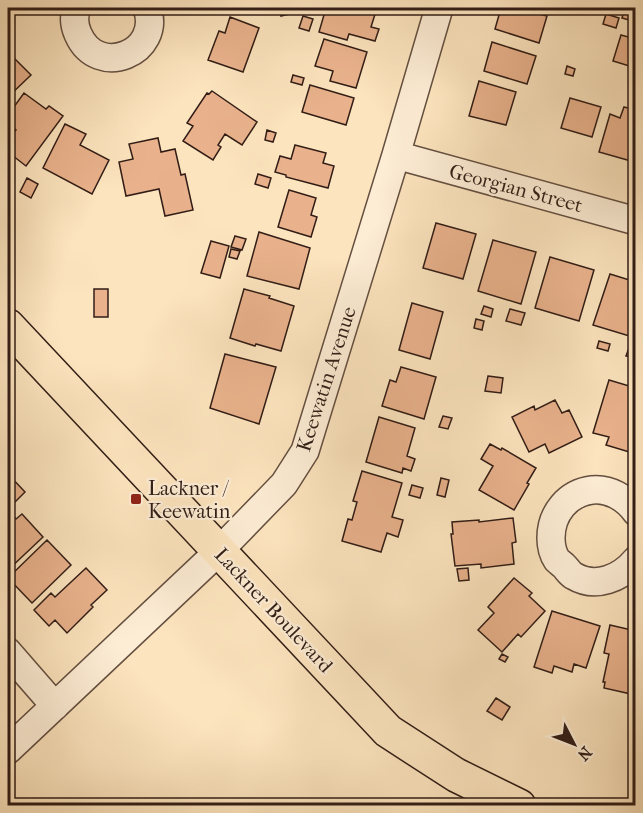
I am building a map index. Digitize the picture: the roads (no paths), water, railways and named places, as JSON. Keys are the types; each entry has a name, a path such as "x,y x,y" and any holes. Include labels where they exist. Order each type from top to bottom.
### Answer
{"main road":[{"name":"Lackner Boulevard","path":"8,326 388,732 456,775 519,806"}],"street":[{"path":"72,9 74,26 82,43 91,52 110,58 123,56 135,50 144,41 149,29 147,8"},
{"name":"Keewatin Avenue","path":"8,750 219,551 284,484 305,451 439,8"},
{"name":"Georgian Street","path":"396,156 636,221"},
{"path":"632,570 604,581 588,581 573,576 557,559 551,544 551,528 557,513 566,501 579,493 595,489 611,492 630,504 636,512"},
{"path":"8,652 55,706"}],"place":[{"name":"Lackner / Keewatin","path":"136,499"}]}
